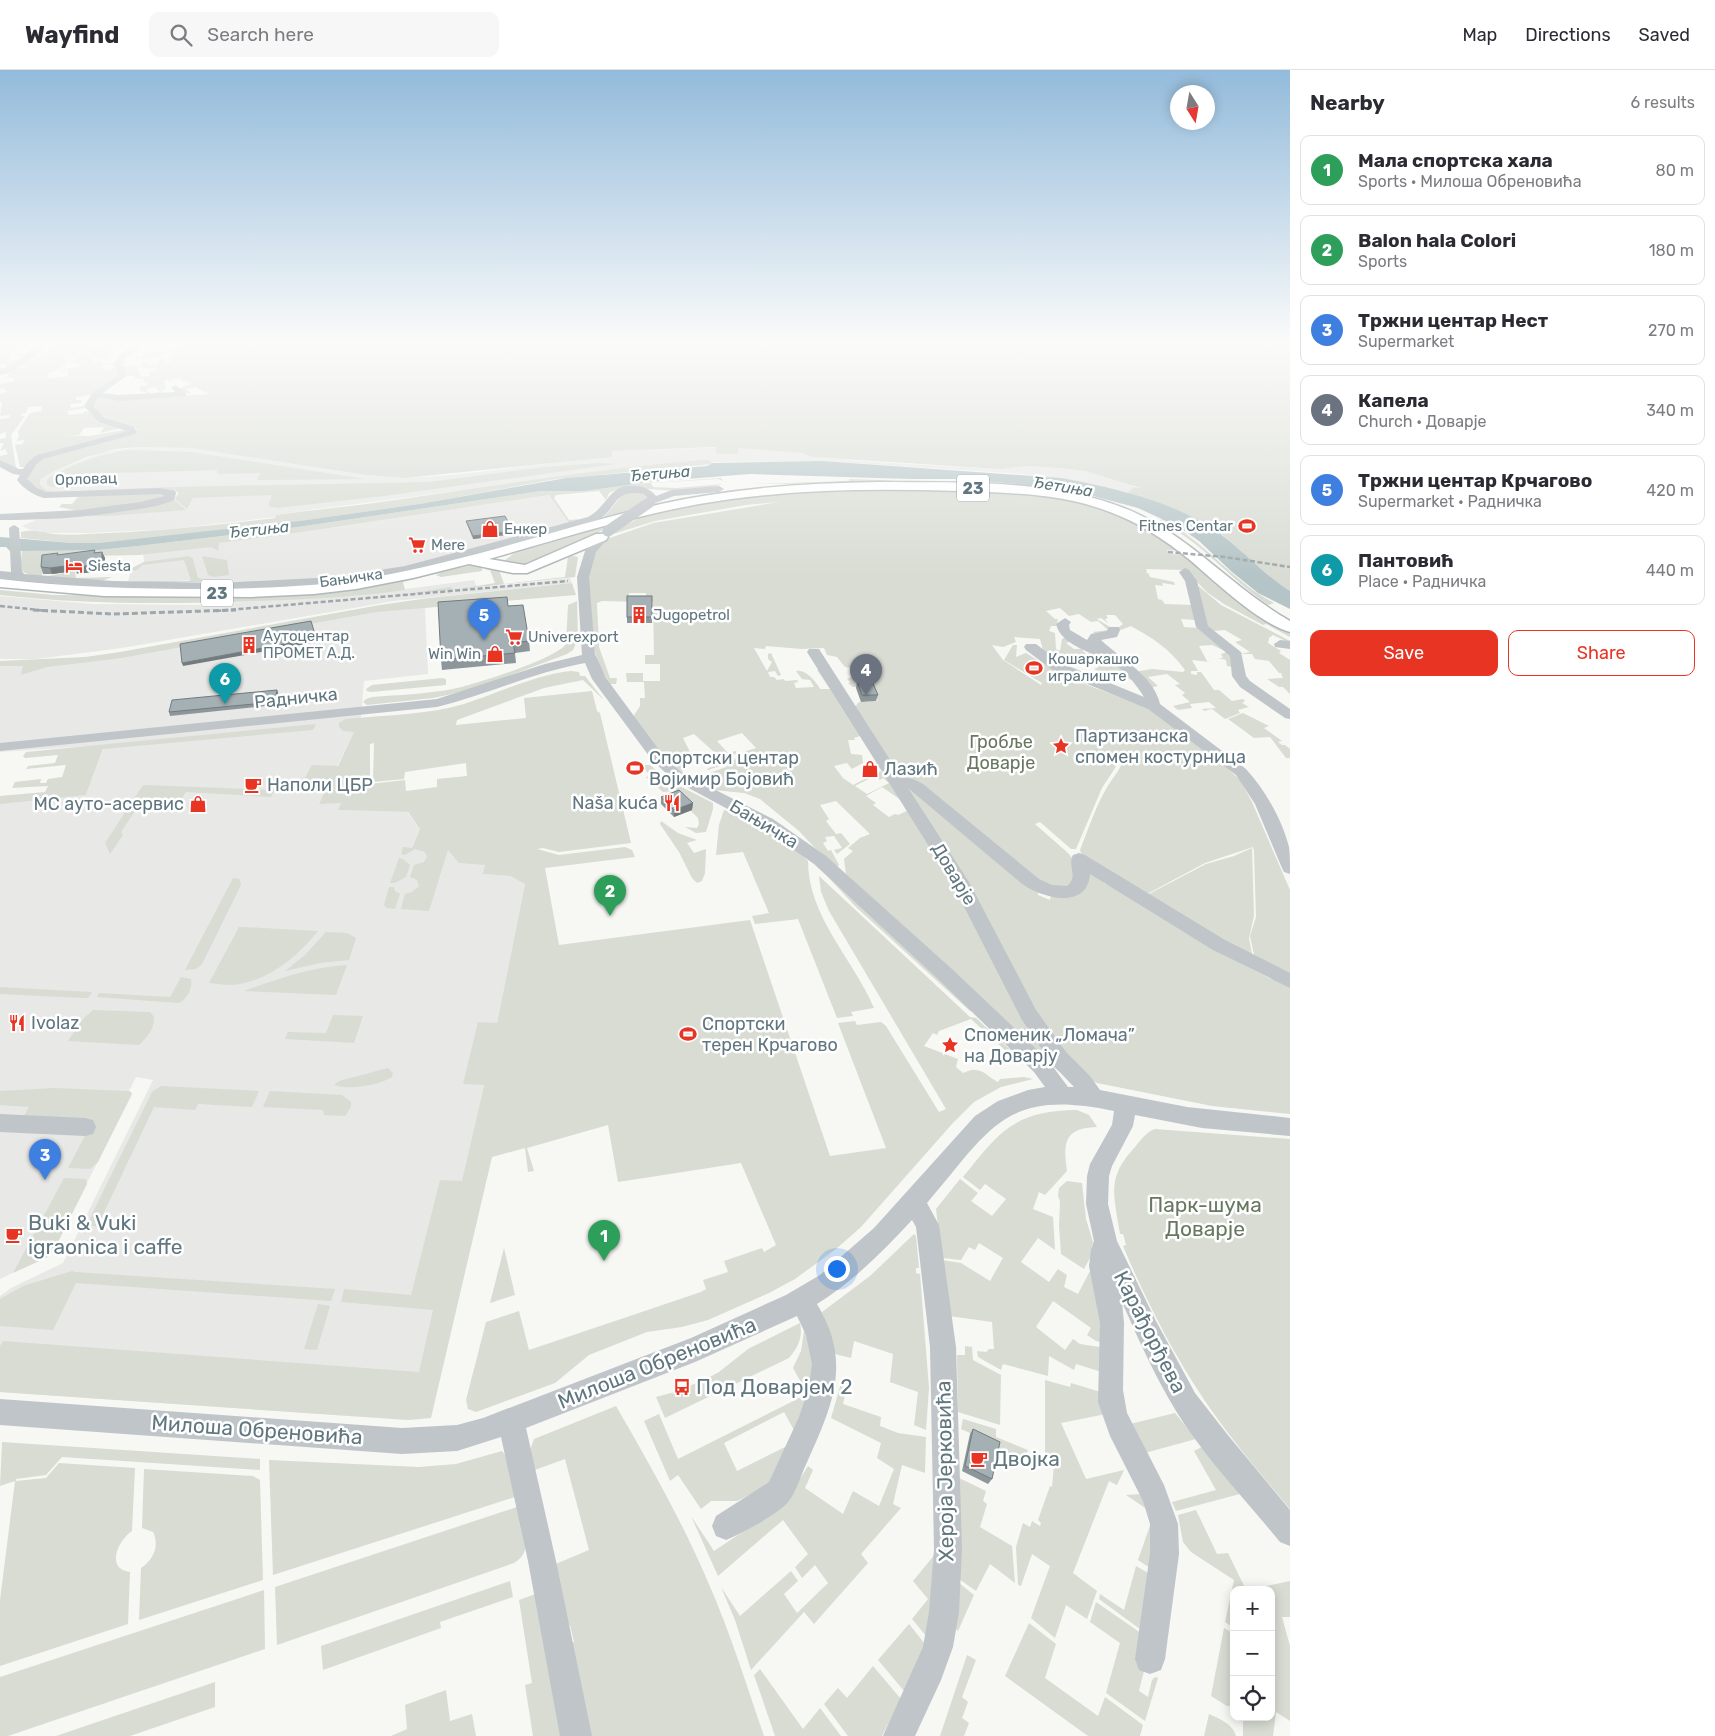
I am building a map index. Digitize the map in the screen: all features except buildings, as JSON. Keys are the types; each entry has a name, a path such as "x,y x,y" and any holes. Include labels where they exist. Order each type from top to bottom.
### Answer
{"main road":[{"name":"23","path":"0,583 44,589 108,593 281,592 362,584 465,561 665,506 719,496 784,488 882,484 1048,493 1097,503 1132,516 1162,531 1191,552 1238,594 1290,627"},
{"path":"719,489 784,488"},
{"path":"465,561 489,562 515,570 527,569 604,534"},
{"path":"502,566 500,558 510,548"},
{"path":"561,555 575,554 582,557 586,562"}],"street":[{"name":"Орловац","path":"0,517 38,518 76,515 154,503 170,498 171,493 160,491 44,494 33,490 23,483 25,472 32,464 47,455 132,432 131,429 102,420"},
{"path":"0,463 17,472 25,472"},
{"name":"Бањичка","path":"0,575 112,585 231,587 361,578 442,560 580,522 602,514 618,492 632,489 648,497"},
{"name":"Бањичка","path":"719,489 648,497 604,534 591,551 586,562 582,583 589,658 598,679 657,757 668,768 688,782 767,823 820,860 946,975 1041,1066 1062,1094"},
{"name":"Орловац","path":"15,529 38,518"},
{"path":"0,522 15,529 16,571 20,576"},
{"path":"0,567 16,555"},
{"path":"1185,572 1191,582 1202,627 1236,655 1239,676 1245,684 1290,715"},
{"path":"1065,622 1062,623 1062,628 1069,636 1113,658"},
{"path":"1114,630 1112,634 1096,636 1093,639 1140,682 1152,698 1153,706"},
{"path":"1031,647 1056,666 1153,706 1248,779 1261,803 1290,868"},
{"name":"Доварје","path":"814,652 960,882 1029,1015 1059,1058 1083,1082 1093,1097"},
{"name":"Радничка","path":"0,747 437,703 474,694 557,664 589,658"},
{"path":"898,782 908,782 918,788 1039,888 1055,892 1063,892 1075,888 1079,885 1082,874 1079,859 1219,945 1290,981"},
{"name":"Милоша Обреновића","path":"0,1412 402,1440 457,1438 511,1422 695,1349 801,1301 829,1283 858,1258 914,1202 979,1127 993,1114 1020,1100 1062,1094 1093,1097 1204,1119 1290,1127"},
{"name":"Карађорђева","path":"1126,1104 1122,1126 1101,1164 1098,1176 1097,1204 1106,1242 1147,1330 1186,1402 1217,1444 1290,1532"},
{"path":"0,1123 85,1128"},
{"name":"Хероја Јерковића","path":"899,1736 930,1669 938,1647 944,1612 948,1549 943,1348 927,1225 914,1202"},
{"path":"1106,1242 1101,1250 1100,1261 1111,1310 1113,1340 1110,1394 1114,1411 1155,1497 1164,1525 1165,1540 1150,1659"},
{"path":"726,1526 779,1492 819,1396 825,1371 822,1353 815,1323 801,1301"},
{"path":"511,1422 540,1552 576,1736"}],"shaded area":[{"path":"139,447 190,448 366,475 405,478 451,475 580,460 611,451 732,447 803,453 811,457 890,463 1000,469 1028,466 1069,469 1085,471 1136,485 1127,493 1064,479 1022,474 822,461 695,462 171,529 51,533 30,530 22,526 36,520 172,500 178,493 171,490 55,493 40,491 41,479 54,471 103,452"},
{"path":"549,495 569,523 406,566 340,577 234,584 193,580 128,581 131,571 144,562 143,552 269,537"},
{"path":"570,578 572,583 394,601 122,648 36,659 0,659 0,596 92,604 196,605 361,595 474,580 477,588"},
{"path":"425,607 428,674 364,681 361,718 319,803 341,803 339,810 407,812 420,829 412,847 448,850 486,866 484,874 510,876 525,884 497,1023 463,1084 484,1084 409,1420 0,1392 0,1296 11,1288 63,1263 153,1080 136,1077 129,1091 132,1095 50,1255 0,1279 0,803 86,795 105,745 0,752 0,666 122,658 377,612"}],"green space":[{"path":"0,420 22,420 11,435 16,468 0,461 0,456 8,454 5,449 0,451 4,443 0,443 0,439 6,438 6,432 0,434"},
{"path":"26,420 98,420 102,423 122,428 100,433 104,427 84,428 79,435 61,435 89,436 127,431 46,453 25,467 20,467 15,445 23,444 24,440 16,441 19,437 18,431"},
{"path":"110,420 1290,420 1290,591 1272,579 1214,529 1178,511 1127,493 1134,487 1141,488 1085,471 1069,469 1028,466 1000,469 811,457 802,453 739,448 737,454 717,454 715,447 612,451 612,457 405,478 366,475 190,448 139,447 116,449 87,457 54,471 41,479 40,484 45,490 55,492 172,487 177,492 161,490 56,494 42,492 26,479 28,474 42,459 137,431 136,428"},
{"path":"129,450 191,452 365,479 257,480 260,473 217,474 217,470 79,474 68,488 47,485 47,480 50,477 78,464 98,456"},
{"path":"709,460 713,464 556,479 419,504 268,526 98,543 72,543 21,538 21,532 29,531 79,535 251,521 275,518 276,515 582,473"},
{"path":"599,463 616,464 384,496 277,508 268,506 272,495 193,498 187,509 175,499 179,493 173,487 428,482 545,467"},
{"path":"721,478 723,481 718,479 651,483 653,487 676,488 723,484 709,488 676,491 622,487 609,493 606,500 599,491 556,495 554,498 569,520 580,519 569,523 549,495 219,543 218,551 211,547 139,555 86,556 42,561 42,577 75,571 76,578 112,577 104,580 47,578 35,576 26,573 21,568 22,550 98,550 138,546 298,527 541,491 585,491 634,484"},
{"path":"849,479 1038,490 934,484 750,484 849,481"},
{"name":"Гробље Доварје","path":"898,487 1017,492 1078,501 1131,519 1183,551 1167,550 1169,554 1188,555 1264,618 1290,634 1290,637 1224,604 1208,593 1185,570 1146,569 1147,572 1145,573 1148,573 1150,577 1174,582 1175,585 1162,583 1163,586 1155,585 1158,599 1162,600 1165,604 1192,605 1195,620 1181,619 1184,627 1198,628 1233,656 1235,667 1227,666 1226,660 1218,658 1223,658 1221,654 1227,652 1212,645 1199,646 1207,661 1210,662 1192,660 1198,671 1191,671 1191,674 1197,675 1197,672 1201,672 1214,690 1219,690 1232,701 1243,699 1245,701 1242,703 1249,707 1238,710 1240,713 1225,719 1212,709 1204,711 1202,709 1216,708 1209,702 1190,704 1192,708 1178,710 1173,706 1190,702 1182,695 1185,693 1175,685 1180,684 1167,674 1148,677 1158,686 1150,688 1134,672 1152,669 1183,672 1185,670 1167,650 1147,635 1131,626 1121,630 1118,628 1123,624 1115,615 1106,615 1108,618 1105,619 1108,623 1101,618 1097,619 1110,627 1111,631 1096,635 1093,632 1108,630 1098,621 1091,622 1079,614 1069,616 1060,608 1046,611 1055,619 1058,619 1056,626 1051,626 1049,631 1055,633 1056,649 1060,651 1062,639 1067,637 1072,641 1066,643 1074,649 1086,649 1082,650 1086,654 1094,651 1119,667 1134,681 1112,672 1097,679 1135,694 1094,679 1103,673 1094,669 1099,667 1092,662 1086,665 1082,662 1064,667 1043,650 1040,639 1014,637 1016,642 1003,647 992,645 1003,660 1041,685 1042,683 1004,660 1013,645 1017,645 1016,657 1026,653 1063,676 1052,681 1067,677 1147,708 1225,766 1240,780 1252,802 1290,890 1290,978 1255,960 1250,936 1256,917 1253,847 1205,863 1147,894 1082,855 1080,850 1095,811 1119,769 1124,755 1120,756 1115,768 1102,788 1076,849 1071,849 1040,822 1035,824 1068,853 1077,864 1071,886 1047,888 903,777 898,776 854,708 859,702 878,701 872,687 853,687 848,683 850,682 847,679 858,674 853,668 845,667 837,657 827,655 824,648 802,649 766,646 765,649 754,648 767,671 772,662 768,659 768,654 771,653 781,675 778,676 775,671 768,672 770,677 774,677 777,680 784,679 785,681 797,680 798,682 794,683 796,688 814,687 810,680 802,679 796,671 799,671 810,676 820,689 830,689 817,670 822,669 863,735 854,738 855,740 848,740 851,754 862,755 863,763 852,769 847,763 834,766 843,778 853,785 881,771 888,778 890,784 900,792 901,800 882,787 866,796 876,803 873,805 889,817 911,809 1064,1075 1044,1060 846,874 844,859 853,851 848,848 860,838 870,834 836,801 820,805 829,819 826,821 836,834 841,833 850,844 837,854 834,850 842,848 834,836 825,837 827,841 823,843 828,851 831,850 839,865 837,867 799,831 760,799 744,793 714,790 693,779 726,767 743,752 756,748 742,733 717,741 728,753 736,751 736,753 723,765 708,770 724,761 694,734 683,738 691,754 681,758 683,774 662,755 633,717 640,706 640,698 645,698 644,682 627,682 626,673 643,673 643,681 660,681 660,664 645,664 645,655 654,655 653,602 646,598 646,593 629,593 629,599 641,602 602,601 597,603 599,647 610,678 617,678 616,684 610,684 599,665 595,652 587,583 594,553 604,540 653,523 779,502 746,505 655,521 610,535 615,530 648,514 686,505 773,491","holes":["874,776 880,780 883,778 889,783 867,794 855,786"]},
{"path":"1038,490 1063,493 1088,498 1112,504 1159,524 1191,546 1250,596 1282,617 1261,606 1243,593 1182,540 1163,528 1127,511 1090,499"},
{"path":"625,492 645,493 647,497 628,512 460,559 311,586 468,556 599,520 607,514"},
{"path":"166,493 165,499 85,512 59,507 62,504 72,504 78,497 83,496"},
{"path":"174,500 186,510 108,516 77,516"},
{"path":"1162,519 1192,538 1245,584 1274,603 1268,605 1254,595 1188,539 1159,521"},
{"path":"611,524 595,535 521,567 505,563 504,561 513,554"},
{"path":"189,556 193,559 198,578 215,582 153,583 128,581 191,580 184,560 142,565 137,570 131,571 132,568 144,562"},
{"path":"202,556 227,560 229,575 214,577 208,575"},
{"path":"568,557 578,557 575,577 457,589 495,583 490,570 487,570 486,566 499,570 504,584 565,577"},
{"path":"473,565 482,566 482,571 441,577 436,575 442,572"},
{"path":"429,575 403,582 405,590 351,596 261,601 130,603 65,601 0,595 0,590 54,595 228,596"},
{"path":"572,583 576,595 377,612 122,658 47,667 21,675 23,666 0,666 0,661 85,657 120,652 380,605"},
{"path":"1195,583 1221,605 1290,641 1290,643 1273,635 1269,638 1268,643 1281,651 1279,653 1290,660 1290,694 1283,687 1279,687 1267,679 1283,678 1281,673 1269,661 1255,659 1252,654 1240,654 1250,652 1235,642 1242,640 1225,630 1212,631 1207,626"},
{"path":"451,587 452,590 401,595"},
{"path":"577,601 578,639 573,650 567,654 482,686 452,694 433,698 367,705 363,702 372,697 433,692 463,687 513,671 547,657 566,644 568,605"},
{"path":"579,672 580,676 585,676 604,700 583,680 544,688 457,720 456,725 526,718 524,698 592,691 597,711 600,713 631,843 559,852 543,848 537,849 559,855 625,847 632,850 635,857 545,868 559,945 750,920 830,1156 886,1148 838,1023 855,1021 857,1025 881,1022 886,1026 939,1112 946,1109 829,911 821,892 819,876 970,1017 976,1018 1023,1062 1019,1063 971,1019 939,1031 937,1035 933,1033 924,1046 958,1059 956,1067 963,1073 979,1070 998,1082 1000,1079 1024,1077 1033,1079 1001,1087 974,1102 952,1124 861,1227 836,1249 795,1279 769,1293 708,1320 682,1327 647,1332 589,1355 555,1383 476,1412 468,1409 466,1400 486,1322 519,1311 529,1350 701,1292 706,1289 703,1280 728,1272 724,1261 762,1248 764,1252 776,1245 741,1163 618,1182 608,1125 527,1148 534,1171 528,1172 525,1148 492,1157 431,1418 409,1420 0,1392 0,1346 3,1341 419,1372 433,1310 341,1302 344,1289 411,1295 440,1180 462,1181 484,1085 463,1084 478,1022 497,1023 525,884 510,876 483,874 485,865 459,863 448,850 429,911 401,909 405,894 412,892 419,886 417,880 410,877 414,865 424,862 427,857 425,852 415,849 405,855 401,854 403,847 412,848 420,829 408,812 338,810 341,803 319,804 326,788 300,787 312,765 338,766 354,732 343,731 339,727 339,723 345,719 420,713 450,708 530,680 557,673","holes":["374,743 373,782 404,779 405,772 466,763 467,776 437,779 437,787 406,791 405,780 370,784 370,744"]},
{"path":"446,679 446,685 371,692 366,689 372,685"},
{"path":"1243,713 1269,726 1264,728 1282,741 1278,742 1290,749 1290,758 1286,758 1270,737 1254,738 1228,719"},
{"path":"316,724 313,730 103,749 86,795 0,804 0,796 45,792 48,786 12,788 15,782 41,779 40,783 46,783 48,779 62,777 66,765 26,769 28,766 55,763 58,755 25,758 23,756 26,752"},
{"path":"642,765 650,765 668,780 713,803 706,832 696,833 685,827 697,828 699,824 698,818 691,811 693,809 688,804 693,802 684,794 678,796 673,791 663,792 646,777 650,776"},
{"path":"143,785 275,790 271,797 186,792 181,800 143,799 121,832 123,835 110,854 105,843"},
{"path":"905,785 1038,889 1038,895 1050,900 1051,894 1056,894 1086,873 1102,876 1105,884 1111,884 1218,952 1271,979 1281,980 1290,984 1290,1114 1212,1106 1097,1083 1088,1079 1063,1057"},
{"path":"724,810 769,831 808,861 810,881 824,919 874,1008 851,1012 853,1016 837,1018 798,919 755,924 752,916 769,913 743,852 716,855 719,825"},
{"path":"661,821 678,833 697,840 687,843 694,853 706,849 705,873 702,881 697,883 692,878 679,852 660,824"},
{"path":"1252,848 1254,916 1249,938 1253,959 1145,896 1206,864 1234,856"},
{"path":"399,858 410,865 406,877 395,883 390,883"},
{"path":"827,876 977,1013 970,1011 856,907"},
{"path":"233,878 240,879 241,885 202,964 196,969 185,970"},
{"path":"389,887 394,887 395,891 400,894 395,909 386,908 384,905"},
{"path":"239,927 318,931 284,965 263,977 236,985 209,983"},
{"path":"326,932 347,933 356,938 349,960 320,963 285,971 305,955"},
{"path":"347,965 336,995 244,991 308,971"},
{"path":"181,977 191,979 191,986 185,999 179,1003 97,997 99,993 170,997"},
{"path":"0,987 92,992 88,998 0,994"},
{"path":"93,1010 150,1012 154,1017 153,1026 148,1036 139,1045 68,1041 82,1020"},
{"path":"333,1015 363,1016 354,1043 285,1039 288,1032 326,1033"},
{"path":"388,1068 393,1073 392,1077 379,1083 355,1087 334,1085 339,1081"},
{"path":"161,1086 259,1091 252,1107 198,1104 195,1110 154,1107 97,1227 91,1225 90,1219 93,1212 152,1092"},
{"path":"53,1088 129,1091 132,1093 98,1162 90,1169 68,1168 87,1132 22,1119 29,1107 0,1105 0,1091"},
{"path":"270,1091 342,1095 351,1102 351,1107 345,1116 324,1115 323,1110 263,1107"},
{"path":"1077,1110 1089,1115 1097,1127 1078,1130 1068,1139 1065,1152 1067,1171 1045,1195 1039,1192 1033,1209 1053,1217 1055,1250 1038,1238 1021,1262 1049,1282 1058,1269 1067,1275 1064,1287 1078,1294 1091,1269 1107,1344 1096,1341 1087,1335 1091,1328 1053,1301 1036,1327 1065,1350 1073,1339 1080,1344 1106,1348 1105,1373 1076,1364 1074,1370 1049,1356 1048,1376 1003,1364 1001,1370 978,1357 977,1351 986,1352 989,1349 994,1349 992,1322 949,1316 942,1260 961,1263 990,1281 1003,1258 979,1243 975,1250 969,1247 961,1260 942,1258 936,1209 960,1179 978,1193 971,1201 992,1216 1006,1199 985,1184 980,1190 963,1177 988,1147 1010,1127 1038,1114"},
{"name":"Парк-шума Доварје","path":"1155,1129 1290,1139 1290,1509 1234,1441 1191,1380 1159,1324 1123,1246 1126,1245 1123,1234 1120,1234 1114,1198 1116,1178 1126,1158 1144,1136"},
{"path":"64,1178 86,1179 87,1184 53,1252 48,1257 13,1273"},
{"path":"1067,1181 1082,1183 1086,1219 1093,1242 1091,1256 1084,1269 1061,1254 1060,1201 1058,1196 1059,1188"},
{"path":"914,1234 916,1236 919,1268 916,1268 916,1273 920,1274 929,1388 926,1430 914,1425 918,1392 890,1382 893,1354 854,1341 851,1358 835,1354 822,1312 870,1276"},
{"path":"504,1248 515,1295 490,1303"},
{"path":"72,1271 335,1289 331,1301 76,1283 53,1330 0,1326 0,1299 23,1286"},
{"path":"318,1304 330,1306 317,1350 304,1349"},
{"path":"800,1323 801,1333 799,1342 789,1358 665,1418 656,1397 675,1392 706,1379 719,1372 748,1349"},
{"path":"804,1331 807,1331 813,1353 812,1388 806,1391 793,1368 801,1351"},
{"path":"965,1346 972,1347 973,1360 1001,1375 1000,1425 958,1412 957,1355 965,1355"},
{"path":"842,1380 848,1382 843,1404 881,1417 880,1426 898,1433 926,1437 925,1473 902,1465 893,1504 901,1508 861,1554 868,1563 814,1624 804,1612 751,1670 735,1620 721,1587 740,1616 791,1571 798,1581 784,1594 797,1613 828,1583 815,1565 802,1578 795,1567 808,1554 783,1520 718,1576 691,1516 714,1551 780,1507 808,1466 813,1470 805,1488 843,1514 853,1491 879,1506 894,1469 877,1458 881,1443 831,1418"},
{"path":"1045,1380 1070,1387 1071,1383 1104,1393 1106,1414 1061,1423 1086,1479 1124,1470 1117,1485 1109,1481 1073,1573 1097,1591 1087,1619 1066,1605 1055,1638 1031,1618 1050,1566 1032,1554 1021,1586 1018,1585 1016,1547 1023,1523 1030,1527 1032,1521 1040,1526 1041,1523 1038,1520 1050,1486 1052,1487 1054,1465 1045,1459"},
{"path":"811,1392 795,1432 784,1412 724,1443 737,1471 791,1444 771,1481 763,1488 737,1501 711,1501 701,1509 678,1475 670,1481 644,1421 659,1414 678,1459"},
{"path":"616,1406 665,1492 698,1559 724,1620 764,1736 584,1736 566,1645 574,1642 570,1625 563,1628 551,1566 589,1550 565,1459 532,1471 529,1453 534,1439"},
{"path":"1175,1413 1196,1439 1141,1454 1126,1425"},
{"path":"963,1419 996,1429 996,1437 1028,1450 1024,1463 999,1449 999,1446 961,1429"},
{"path":"2,1442 260,1459 260,1470 62,1457 46,1475 16,1479 16,1481 46,1478 59,1463 135,1468 132,1531 122,1541 116,1554 118,1566 122,1570 130,1572 128,1624 0,1666 0,1600 15,1481 0,1486"},
{"path":"1202,1447 1240,1494 1176,1511 1172,1502 1216,1490 1194,1451"},
{"path":"502,1451 518,1496 273,1575 269,1460 419,1467 456,1464"},
{"path":"144,1469 253,1476 260,1480 263,1580 139,1620 141,1568 152,1557 156,1542 153,1532 142,1528"},
{"path":"1138,1475 1150,1501 1157,1522 1156,1572 1138,1560 1154,1514 1126,1495 1141,1494 1135,1476"},
{"path":"957,1477 986,1491 983,1501 987,1504 980,1527 1012,1546 1015,1583 990,1564 976,1591 959,1579"},
{"path":"520,1506 526,1545 520,1558 514,1563 277,1645 275,1587"},
{"path":"1196,1510 1217,1554 1228,1553 1244,1586 1233,1586 1234,1580 1191,1552 1183,1542 1178,1515"},
{"path":"936,1553 927,1637 912,1619 928,1599 913,1581"},
{"path":"1136,1566 1155,1577 1144,1632 1099,1599 1100,1594 1124,1610"},
{"path":"510,1581 513,1597 440,1622 441,1628 323,1670 321,1646"},
{"path":"1290,1581 1290,1617 1282,1617 1290,1646 1290,1721 1276,1712 1275,1720 1275,1586 1267,1586"},
{"path":"959,1583 974,1595 958,1631 955,1628"},
{"path":"264,1590 265,1649 8,1736 0,1736 0,1677"},
{"path":"541,1592 568,1736 533,1736 525,1685 532,1683 519,1600"},
{"path":"1230,1599 1230,1625 1225,1622"},
{"path":"1096,1602 1148,1638 1146,1663 1139,1691 1148,1697 1152,1680 1155,1677 1158,1678 1145,1721 1106,1693 1120,1643 1090,1622"},
{"path":"1029,1623 1056,1644 1045,1678 1098,1716 1105,1697 1143,1725 1140,1736 1088,1736 1005,1676"},
{"path":"909,1624 925,1644 905,1692 878,1660"},
{"path":"1224,1628 1230,1632 1230,1706 1211,1696"},
{"path":"967,1655 976,1660 962,1697 968,1702 962,1718 969,1723 964,1736 940,1736"},
{"path":"873,1666 901,1699 882,1736 848,1736 824,1704 838,1688 847,1698"},
{"path":"760,1669 803,1729 820,1708 841,1736 775,1736 754,1675"},
{"path":"215,1682 215,1707 130,1736 56,1736"},
{"path":"446,1690 450,1721 472,1714 476,1736 391,1736 407,1729 405,1705"},
{"path":"1209,1714 1229,1725 1236,1736 1204,1736"},
{"path":"1275,1721 1273,1736 1243,1736 1243,1722"}],"water":[{"name":"Ђетиња","path":"822,461 1061,478 1143,497 1182,512 1219,533 1271,578 1290,591 1290,609 1258,593 1199,541 1179,527 1138,508 1052,487 959,479 750,474 649,482 585,491 541,491 298,527 98,550 10,551 6,547 0,547 0,537 72,543 98,543 300,521 419,504 566,478 707,466 713,463"}],"railway":[{"path":"1168,552 1225,557 1290,567"},
{"path":"223,610 568,581"},
{"path":"0,606 43,611"},
{"path":"33,610 43,611"},
{"path":"43,611 113,614 223,610"},
{"path":"216,611 223,610"},
{"path":"223,610 236,610"},
{"path":"43,611 48,611"}],"place":[{"name":"Fitnes Centar","path":"1247,526"},
{"name":"Енкер","path":"490,529"},
{"name":"Mere","path":"417,545"},
{"name":"Siesta","path":"74,566"},
{"name":"Jugopetrol","path":"639,615"},
{"name":"Univerexport","path":"514,637"},
{"name":"Тржни центар Крчагово","path":"484,640"},
{"name":"Аутоцентар ПРОМЕТ А.Д.","path":"249,645"},
{"name":"Win Win","path":"495,654"},
{"name":"Кошаркашко игралиште","path":"1034,668"},
{"name":"Капела","path":"866,695"},
{"name":"Пантовић","path":"225,704"},
{"name":"Партизанска спомен костурница","path":"1061,746"},
{"name":"Спортски центар Војимир Бојовић","path":"635,768"},
{"name":"Лазић","path":"870,769"},
{"name":"Наполи ЦБР","path":"253,785"},
{"name":"Naša kuća","path":"672,803"},
{"name":"МС ауто-асервис","path":"198,804"},
{"name":"Balon hala Colori","path":"610,916"},
{"name":"Ivolaz","path":"17,1023"},
{"name":"Спортски терен Крчагово","path":"688,1034"},
{"name":"Споменик „Ломача” на Доварју","path":"950,1045"},
{"name":"Тржни центар Нест","path":"45,1180"},
{"name":"Buki & Vuki igraonica i caffe","path":"14,1235"},
{"name":"Мала спортска хала","path":"604,1261"},
{"name":"Под Доварјем 2","path":"682,1387"},
{"name":"Двојка","path":"979,1459"}]}
